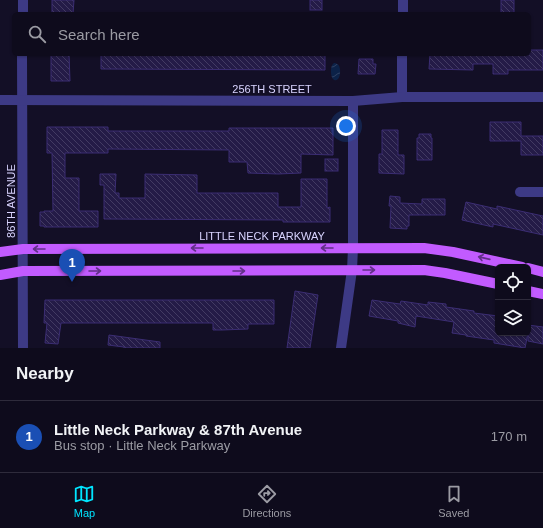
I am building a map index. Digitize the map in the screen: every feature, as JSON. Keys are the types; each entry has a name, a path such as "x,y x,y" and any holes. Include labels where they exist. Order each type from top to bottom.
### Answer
{"main road":[{"name":"LITTLE NECK PARKWAY","path":"0,252 23,249 424,248 453,252 508,264"},
{"path":"531,269 543,272"},
{"path":"0,275 23,272 424,270 495,283"},
{"path":"531,292 543,294"}],"street":[{"path":"23,0 23,12"},
{"path":"403,0 403,12"},
{"name":"86TH AVENUE","path":"22,56 23,348"},
{"path":"402,56 402,97"},
{"name":"256TH STREET","path":"0,100 353,102 402,97 543,97"},
{"path":"341,348 352,270 353,102"},
{"path":"520,192 543,192"}],"water":[{"path":"334,63 339,66 340,71 340,76 336,80 332,77 331,72 331,67"}],"building":[{"path":"52,0 74,0 73,12 52,12"},
{"path":"310,0 322,0 322,10 310,10"},
{"path":"501,0 514,0 514,12 501,12"},
{"path":"531,50 543,50 543,70 508,70 508,74 493,74 493,64 473,64 473,70 429,69 430,56 531,56"},
{"path":"51,56 69,56 70,81 51,81"},
{"path":"101,56 325,56 325,70 101,69"},
{"path":"359,59 373,59 373,64 376,64 375,74 358,74"},
{"path":"490,122 521,122 521,136 543,136 543,155 521,155 521,141 490,141"},
{"path":"47,127 108,127 108,131 229,131 229,128 333,128 333,155 301,154 301,173 278,174 248,173 247,162 229,162 229,150 108,149 108,153 65,153 65,178 79,178 79,211 98,211 98,227 44,227 40,226 40,212 53,211 52,153 47,153"},
{"path":"382,130 398,130 398,155 404,155 404,174 379,173 379,154 382,154"},
{"path":"419,134 431,134 432,160 417,160 417,138 419,138"},
{"path":"325,159 338,159 338,171 325,171"},
{"path":"100,174 116,174 115,193 119,193 119,198 145,198 145,174 197,175 197,193 278,193 278,207 301,207 301,179 327,179 327,208 330,207 330,222 283,222 283,220 104,219 104,185 100,185"},
{"path":"390,196 400,197 400,203 422,204 422,199 445,199 445,215 409,215 409,226 407,226 407,229 390,228"},
{"path":"466,202 497,209 497,206 543,216 543,235 493,224 493,227 462,220"},
{"path":"295,291 318,295 310,348 287,348"},
{"path":"45,300 274,300 274,324 248,324 248,329 213,330 213,323 61,323 58,344 45,343 47,323 44,323"},
{"path":"372,300 400,304 401,301 428,305 428,302 446,304 446,307 495,316 495,336 527,336 525,348 494,343 494,340 452,333 454,322 416,316 415,327 398,323 398,321 369,316"},
{"path":"531,325 543,327 543,344 528,341 528,336 531,336"},
{"path":"109,335 160,342 160,348 124,348 108,345"}],"place":[{"name":"Little Neck Parkway & 87th Avenue","path":"72,282"}]}
